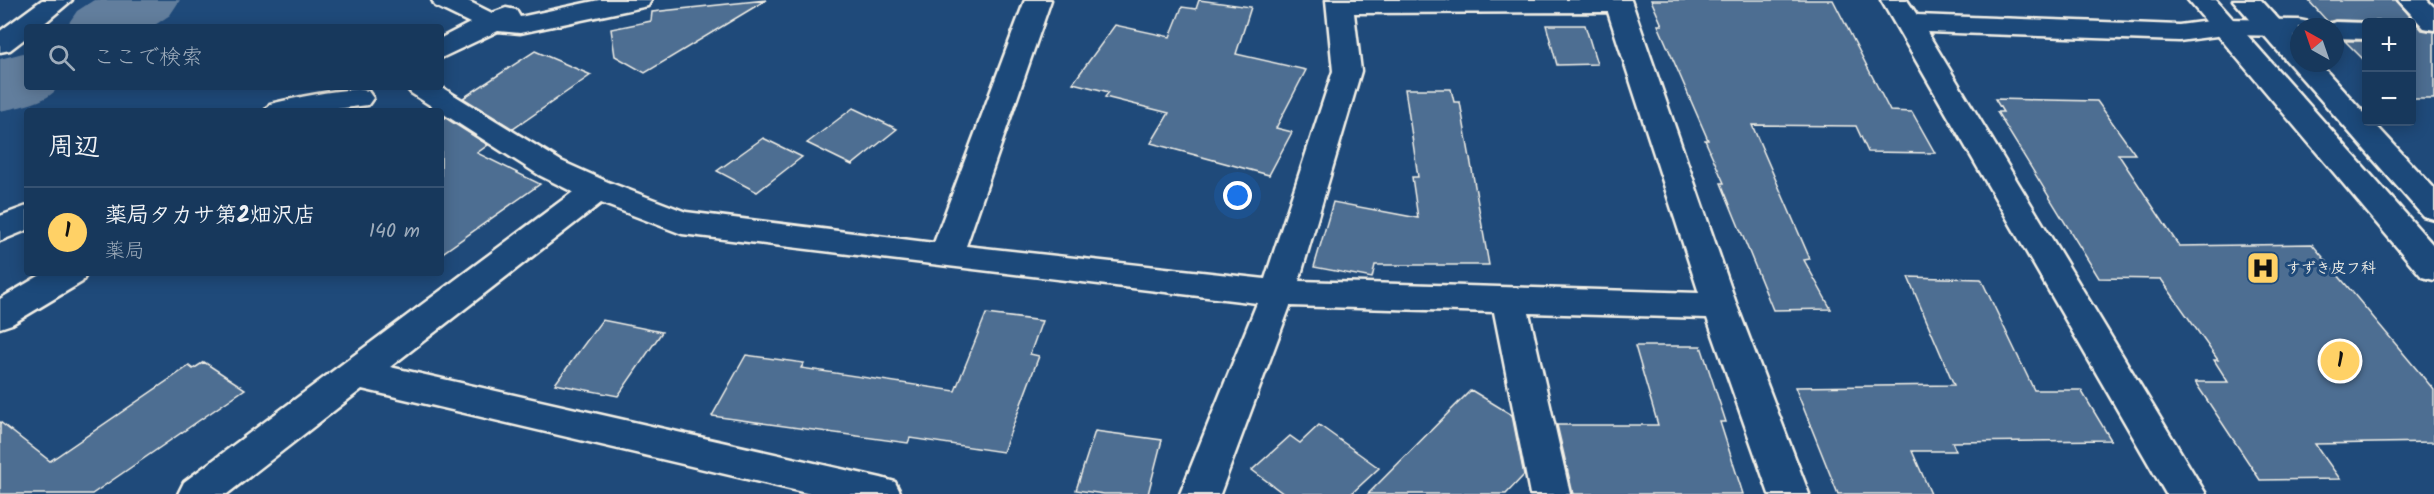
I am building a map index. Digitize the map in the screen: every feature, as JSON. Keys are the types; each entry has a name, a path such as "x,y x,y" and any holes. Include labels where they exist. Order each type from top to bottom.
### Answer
{"street":[{"path":"27,24 59,0"},
{"path":"445,0 489,22 520,25 638,0"},
{"path":"444,47 489,22 546,0"},
{"path":"946,256 1038,0"},
{"path":"2201,0 2434,268"},
{"path":"2246,0 2290,49"},
{"path":"2411,0 2434,22"},
{"path":"1200,494 1278,293 1347,71 1340,2 1618,2 1720,306 1789,494"},
{"path":"1901,12 2179,33 2224,27 2290,28"},
{"path":"1901,12 2186,494"},
{"path":"0,44 24,26"},
{"path":"2344,30 2362,31"},
{"path":"2416,32 2434,33"},
{"path":"2311,72 2434,208"},
{"path":"426,90 550,168 597,190 682,223 946,256 1278,293 1720,306"},
{"path":"293,108 323,101 357,99"},
{"path":"198,494 597,190"},
{"path":"0,315 65,276"},
{"path":"1509,300 1550,494"},
{"path":"357,374 880,494"}],"building":[{"path":"766,0 645,73 615,56 611,29 651,21 652,12"},
{"path":"1199,0 1251,7 1236,54 1306,70 1276,128 1292,132 1269,175 1151,143 1169,113 1105,97 1109,92 1073,83 1115,25 1170,37 1182,7 1196,9"},
{"path":"1651,0 1833,0 1890,111 1912,112 1935,153 1868,152 1856,126 1752,125 1810,259 1804,260 1831,309 1773,310 1721,183 1724,183 1705,140 1708,140 1658,25 1662,25"},
{"path":"2308,0 2396,0 2412,18 2362,18 2362,21 2324,18"},
{"path":"2416,23 2422,30 2434,32 2434,99 2416,99"},
{"path":"1546,25 1585,25 1597,64 1557,65"},
{"path":"2345,41 2362,41 2362,58"},
{"path":"535,51 591,75 513,129 463,98"},
{"path":"1405,89 1451,89 1454,102 1460,102 1489,265 1375,265 1372,278 1314,267 1333,202 1418,218 1412,177 1418,177"},
{"path":"1995,99 2097,101 2135,154 2118,154 2179,246 2312,244 2434,390 2434,442 2315,444 2340,479 2260,480 2195,382 2228,382 2214,360 2218,360 2161,279 2099,278 1997,112 2003,112"},
{"path":"853,108 897,129 852,165 807,143"},
{"path":"444,117 488,145 477,153 540,184 444,252"},
{"path":"763,138 802,157 757,192 717,171"},
{"path":"1908,277 1981,279 2034,390 2081,390 2111,440 1952,442 1956,451 1912,451 1931,494 1838,494 1795,387 1954,385"},
{"path":"986,314 1042,321 1030,354 1039,356 1003,452 910,438 908,443 712,416 746,355 804,363 801,368 955,391"},
{"path":"602,320 662,332 618,396 555,384"},
{"path":"1635,346 1701,346 1726,422 1720,422 1743,494 1573,494 1557,425 1658,425"},
{"path":"204,362 245,389 92,494 0,494 0,422 50,461 189,366 193,369"},
{"path":"1471,390 1512,415 1524,475 1506,494 1368,494"},
{"path":"1319,425 1379,468 1351,494 1284,494 1252,470 1290,436 1300,443"},
{"path":"1095,431 1162,440 1148,494 1104,494 1076,490"}],"waterway":[{"path":"108,24 144,0"},
{"path":"0,87 24,77"}],"place":[{"name":"すずき皮フ科","path":"2263,268"},
{"name":"薬局タカサ第2畑沢店","path":"2340,361"}]}
